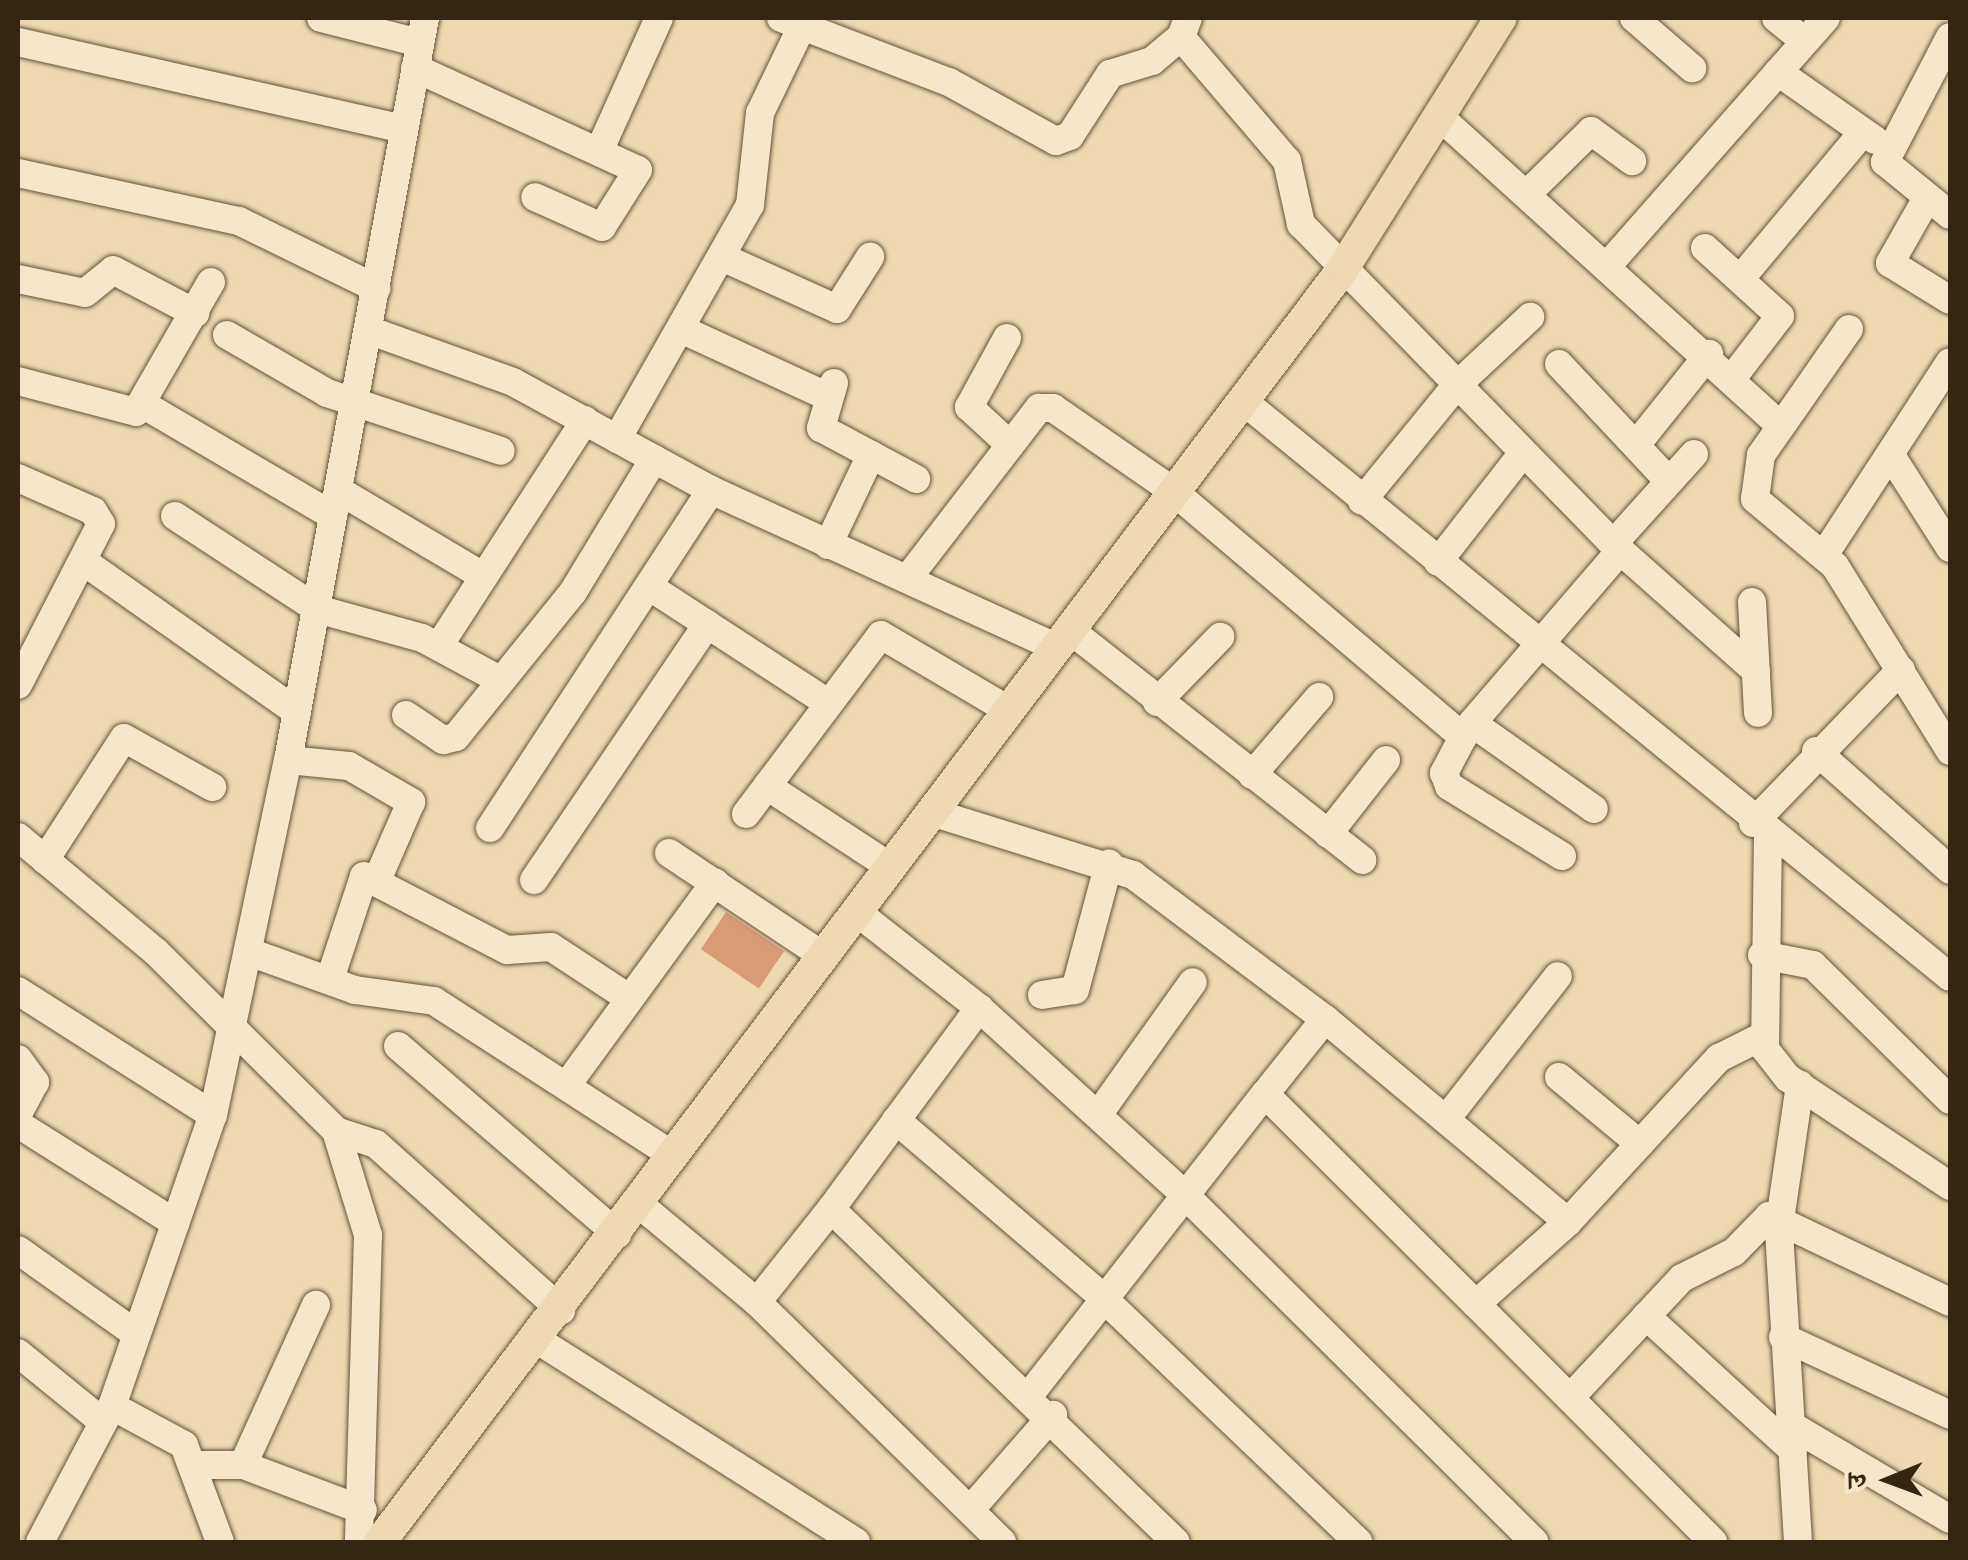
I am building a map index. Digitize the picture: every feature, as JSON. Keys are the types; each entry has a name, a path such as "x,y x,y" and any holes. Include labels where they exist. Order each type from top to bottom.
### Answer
{"main road":[{"path":"380,1542 560,1310 1342,270 1501,18"}],"street":[{"path":"321,18 364,23 420,43 638,170 609,224 535,197"},
{"path":"601,146 659,18"},
{"path":"1634,18 1692,68"},
{"path":"1776,18 1804,42"},
{"path":"1609,264 1826,18"},
{"path":"617,439 724,258 760,176 760,114 797,20 950,82 1056,140 1070,136 1110,74 1152,62 1176,26 1280,149 1301,224 1342,270 1617,547 1756,671"},
{"path":"1950,37 1888,148 1892,173 1950,216"},
{"path":"18,42 404,130"},
{"path":"40,1542 108,1414 212,1115 288,760 420,43"},
{"path":"1778,72 1888,148"},
{"path":"1441,118 1530,190 1734,376 1780,425"},
{"path":"1530,190 1591,131 1632,160"},
{"path":"1741,278 1863,132"},
{"path":"18,172 239,221 376,288"},
{"path":"1927,198 1890,263 1950,300"},
{"path":"1705,248 1780,316 1734,376"},
{"path":"724,258 837,309 870,257"},
{"path":"18,279 85,293 113,270 195,312"},
{"path":"18,381 129,412 144,404 211,282"},
{"path":"1362,500 1454,387 1530,317"},
{"path":"368,330 490,372 711,490 828,545 1064,639 1156,702 1362,860"},
{"path":"683,330 831,390 821,428 916,478"},
{"path":"1849,330 1756,465 1758,508 1824,555 1950,752"},
{"path":"226,335 328,393 356,398 501,451"},
{"path":"1008,338 969,407 1010,445"},
{"path":"1636,445 1709,354"},
{"path":"1824,555 1892,458 1950,362"},
{"path":"1558,364 1670,481"},
{"path":"1242,400 1760,829 1950,977"},
{"path":"144,404 484,576"},
{"path":"908,578 1044,406 1173,490 1467,730 1594,809"},
{"path":"439,646 585,420"},
{"path":"1438,562 1523,453"},
{"path":"1562,856 1449,786 1444,773 1467,730 1694,454"},
{"path":"828,545 872,455"},
{"path":"1892,458 1947,533"},
{"path":"406,715 453,740 498,679 573,592 654,459"},
{"path":"18,478 100,517 83,561 18,685"},
{"path":"490,828 653,590 711,490"},
{"path":"175,516 317,608 439,646 498,679"},
{"path":"83,561 297,712"},
{"path":"653,590 828,703"},
{"path":"1752,602 1758,713"},
{"path":"534,880 707,624"},
{"path":"746,814 880,635 1010,711"},
{"path":"1156,702 1220,637"},
{"path":"1901,670 1816,751 1760,829 1763,1036 1773,1064 1950,1186"},
{"path":"1252,776 1319,698"},
{"path":"46,860 124,738 212,787"},
{"path":"1816,751 1950,870"},
{"path":"288,760 349,766 411,802 378,878"},
{"path":"1328,834 1386,760"},
{"path":"768,786 892,868"},
{"path":"931,812 1109,864 1184,906 1448,1118 1568,1222"},
{"path":"18,837 233,1026 336,1131 368,1235 363,1510 358,1542"},
{"path":"669,853 824,957"},
{"path":"1042,995 1075,990 1109,864"},
{"path":"330,979 354,884 378,878 506,950 551,947 627,998"},
{"path":"566,1086 715,882"},
{"path":"858,912 979,1008 1186,1196 1534,1542"},
{"path":"249,952 330,979 434,1001 674,1156"},
{"path":"1762,956 1813,966 1950,1100"},
{"path":"1448,1118 1558,976"},
{"path":"1098,1115 1193,982"},
{"path":"18,990 212,1115"},
{"path":"756,1302 831,1209 979,1008"},
{"path":"1031,1392 1102,1296 1186,1196 1324,1019"},
{"path":"1476,1304 1568,1222 1732,1046 1763,1036"},
{"path":"398,1046 617,1234"},
{"path":"18,1059 35,1082 18,1114"},
{"path":"1559,1077 1640,1144"},
{"path":"1798,1542 1783,1337 1781,1215 1800,1085"},
{"path":"1266,1094 1713,1542"},
{"path":"896,1120 1102,1296 1358,1542"},
{"path":"18,1124 175,1223"},
{"path":"336,1131 376,1144 560,1310"},
{"path":"640,1204 756,1302 1002,1542"},
{"path":"831,1209 1031,1392 1176,1542"},
{"path":"1781,1215 1950,1302"},
{"path":"1570,1398 1682,1278 1781,1215"},
{"path":"18,1250 136,1334"},
{"path":"243,1465 316,1305"},
{"path":"1646,1316 1792,1438 1950,1520"},
{"path":"1783,1337 1945,1412 1950,1382"},
{"path":"536,1339 856,1542"},
{"path":"18,1353 108,1414 152,1422 194,1465 220,1542"},
{"path":"971,1508 1053,1416"},
{"path":"194,1465 243,1465 363,1510"}],"building":[{"path":"726,912 784,951 759,988 701,949"}]}
